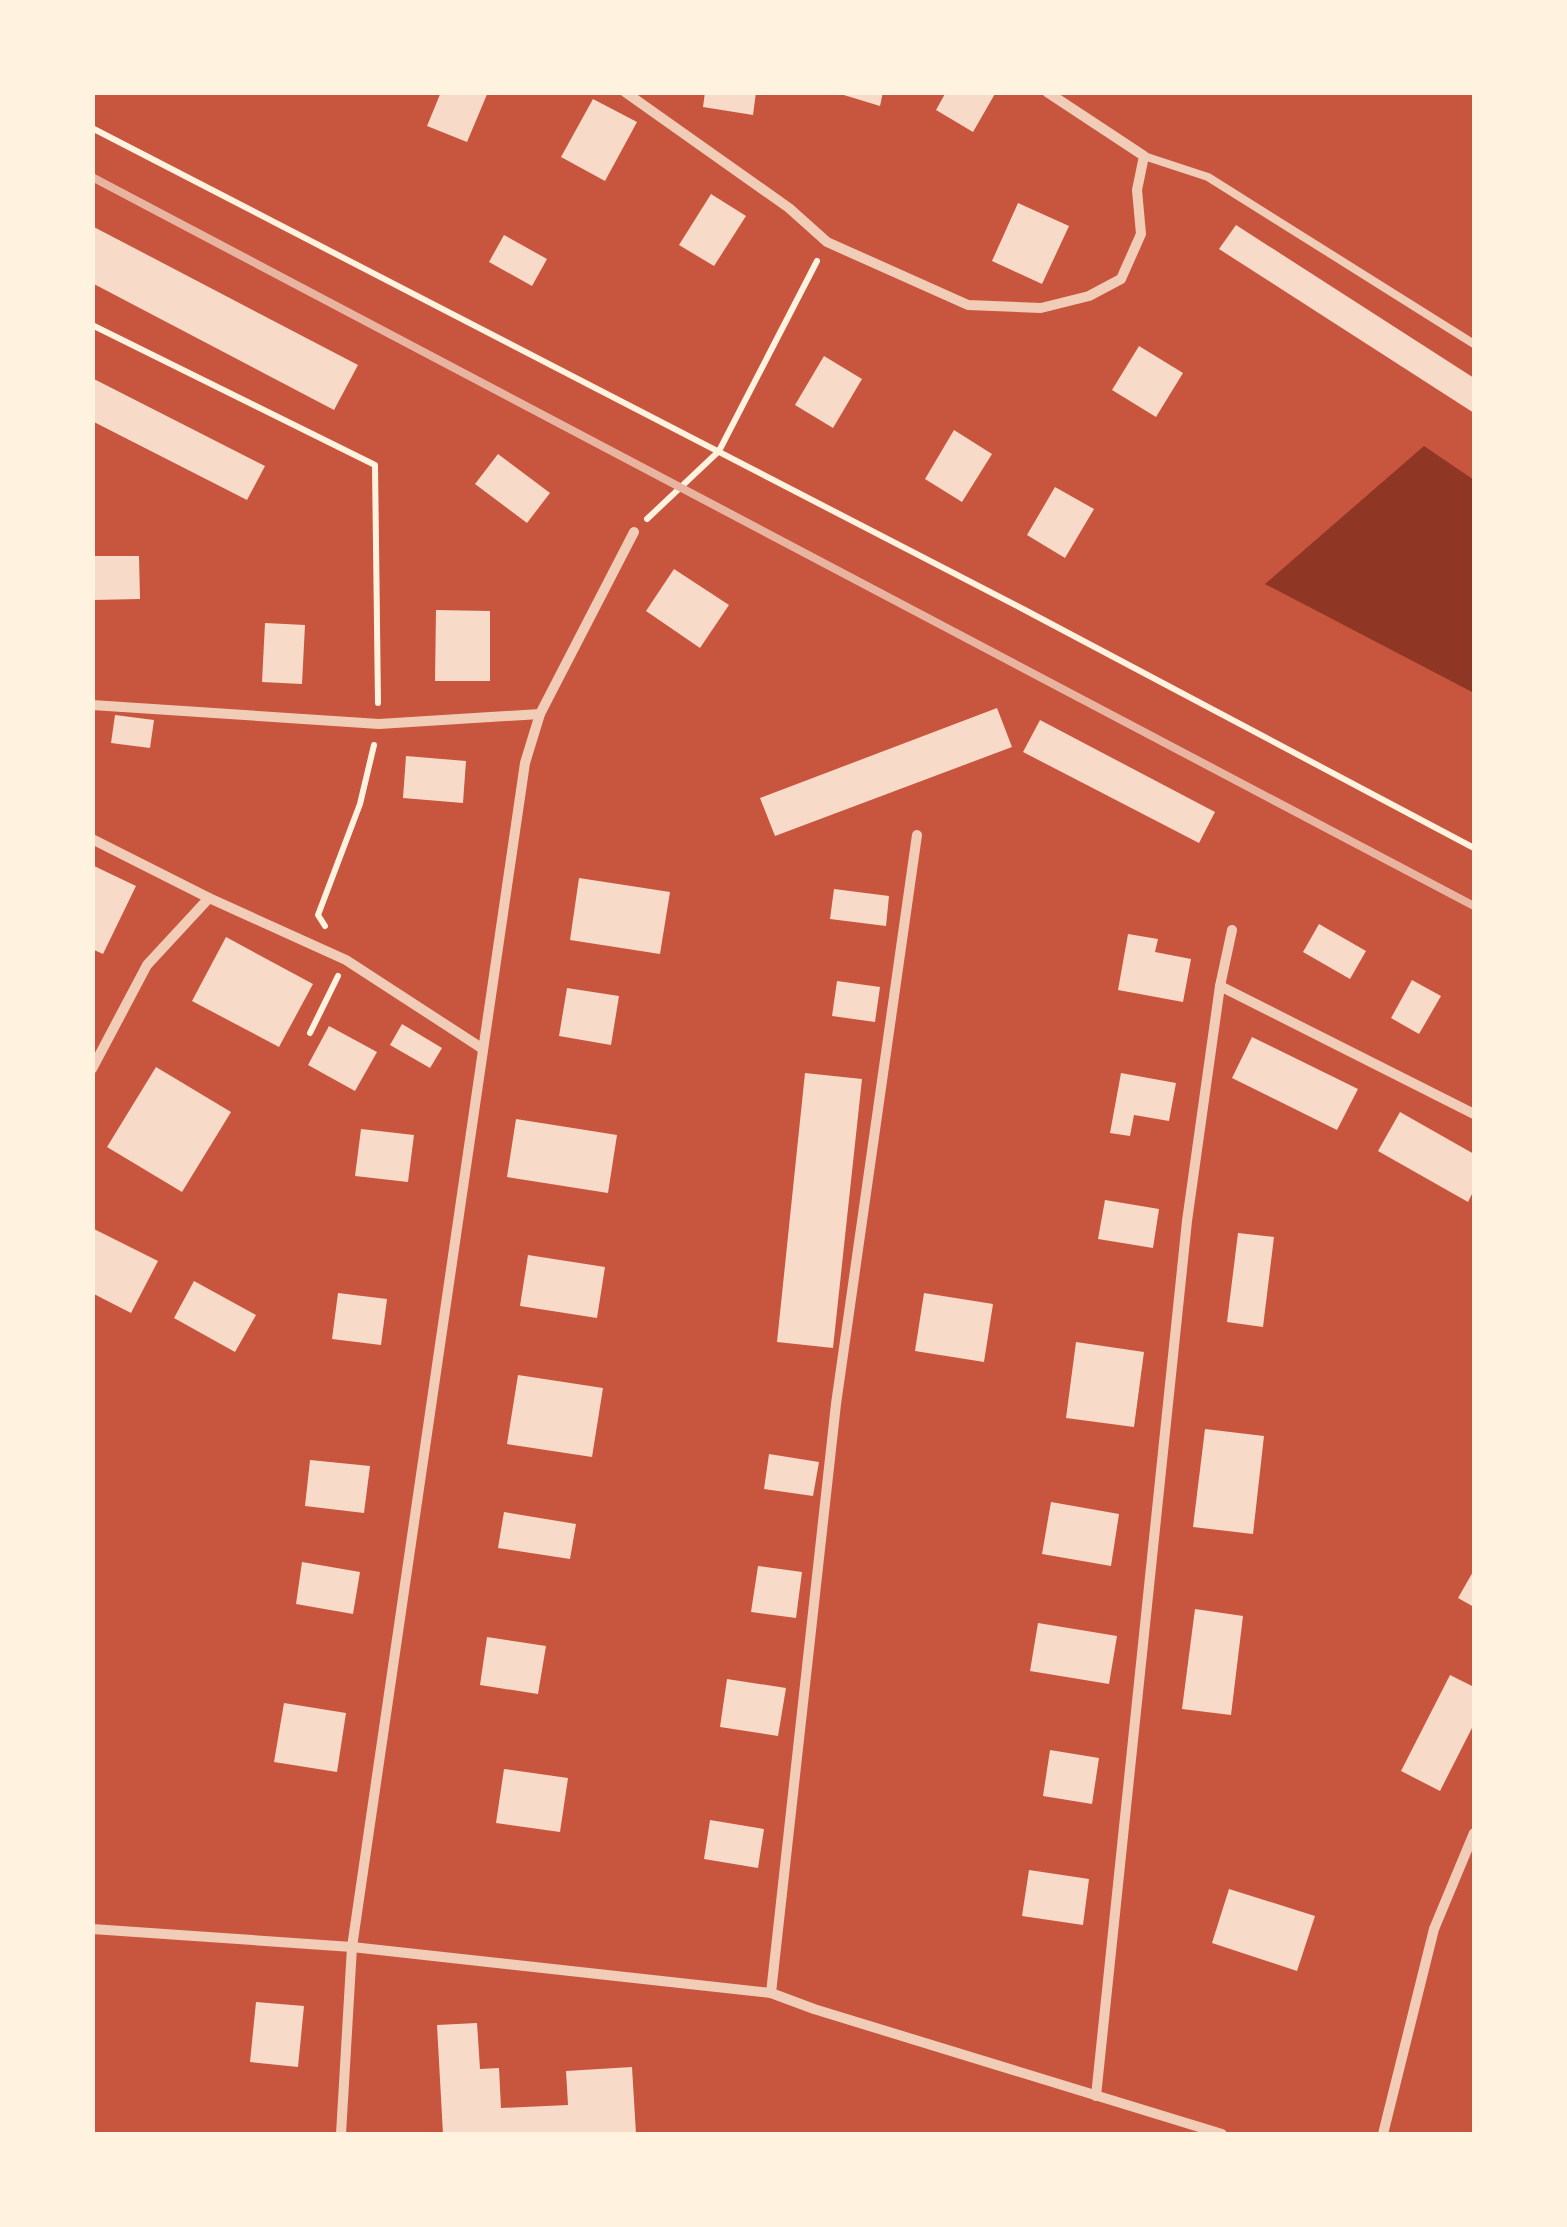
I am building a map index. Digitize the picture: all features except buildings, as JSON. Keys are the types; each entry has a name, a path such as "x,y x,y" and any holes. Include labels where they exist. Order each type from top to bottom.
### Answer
{"street":[{"path":"624,92 789,208 827,242 968,306 1040,308 1089,296 1121,278 1141,234 1138,190 1144,156 1046,92"},
{"path":"341,2134 352,1947 526,763 540,714 634,532"},
{"path":"92,705 378,724 540,714"},
{"path":"771,1993 836,1404 917,836"},
{"path":"92,839 208,898 346,960 483,1049"},
{"path":"92,1068 147,965 208,898"},
{"path":"1096,2096 1187,1221 1220,986 1232,930"},
{"path":"1220,986 1474,1114"},
{"path":"1383,2134 1434,1929 1474,1833"},
{"path":"92,1929 352,1947 771,1993 814,2010 1222,2134"}],"lane":[{"path":"1144,156 1208,177 1474,344"}],"path":[{"path":"92,128 719,451 1474,848"},
{"path":"634,532 719,451 827,242"},
{"path":"92,325 334,445"}],"shaded area":[{"path":"1424,446 1474,480 1474,693 1265,584"}],"railway":[{"path":"92,177 1474,906"}]}
